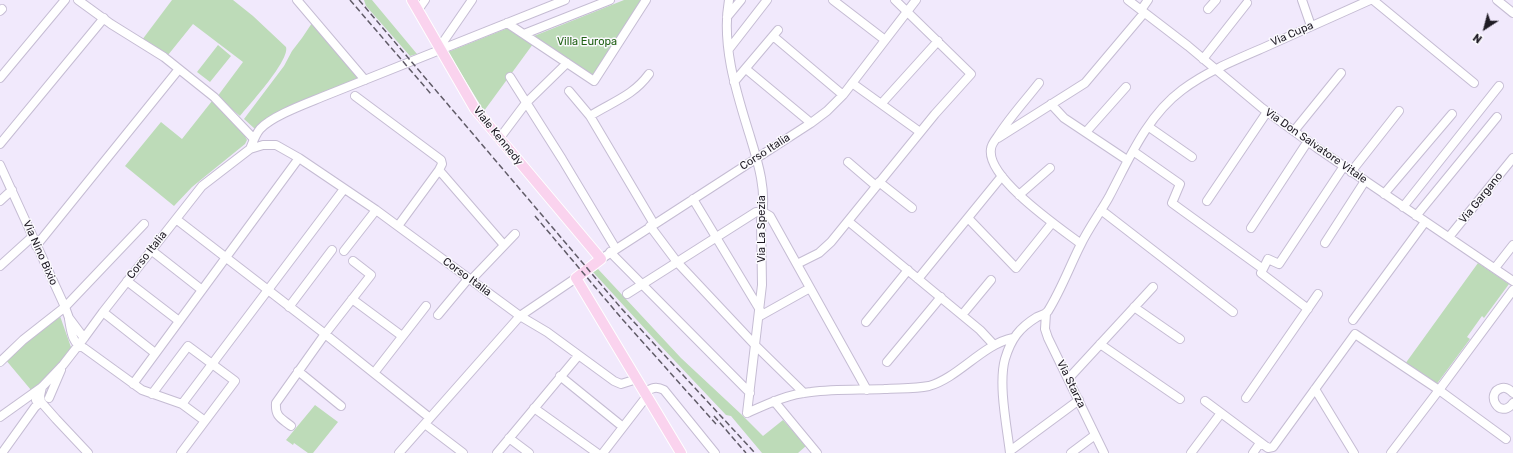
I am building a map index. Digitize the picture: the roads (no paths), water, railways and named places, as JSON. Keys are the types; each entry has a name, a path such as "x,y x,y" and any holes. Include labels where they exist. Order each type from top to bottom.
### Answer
{"main road":[{"name":"Viale Kennedy","path":"412,0 475,109 602,259"},
{"name":"Corso Italia","path":"576,278 602,259"},
{"path":"576,278 680,453"}],"street":[{"path":"0,78 65,0"},
{"path":"78,0 90,3 104,18 164,57 214,98 254,139"},
{"path":"297,0 366,80"},
{"path":"418,10 425,0"},
{"path":"440,49 472,0"},
{"path":"250,149 261,128 305,104 565,0"},
{"path":"524,34 610,0"},
{"path":"507,22 594,81 646,0"},
{"name":"Via La Spezia","path":"729,0 727,30 734,82 756,158 763,196 763,212 761,220 762,286 747,413 774,401"},
{"path":"727,17 742,0"},
{"path":"729,49 767,0"},
{"path":"834,0 885,40"},
{"path":"797,264 819,253 831,242 920,132 971,74 895,0"},
{"name":"Corso Italia","path":"602,259 652,225 811,123 827,111 843,95 916,0"},
{"name":"Via Don Salvatore Vitale","path":"1128,0 1267,112 1351,172 1513,281"},
{"path":"996,140 1085,83 1143,12 1148,0"},
{"path":"1208,9 1216,0"},
{"path":"1302,0 1312,26"},
{"path":"1371,0 1474,83"},
{"name":"Via Cupa","path":"1046,313 1057,296 1081,244 1101,210 1127,160 1165,105 1181,90 1215,69 1371,0"},
{"path":"1497,0 1513,13"},
{"path":"1203,59 1247,3"},
{"path":"0,144 104,18"},
{"path":"734,82 775,33 843,95"},
{"path":"882,103 938,41"},
{"path":"499,139 526,103 567,63"},
{"path":"36,246 179,69"},
{"path":"746,69 811,123"},
{"path":"1294,131 1341,73"},
{"path":"590,116 605,106 630,94 641,85 650,74"},
{"path":"510,78 562,159 613,251 642,284 750,393"},
{"path":"852,83 882,103 920,132"},
{"path":"1039,83 1013,113 991,148 990,156 995,167 1002,176 1034,210 1081,244"},
{"path":"1403,207 1499,86"},
{"path":"1086,132 1126,87"},
{"path":"569,91 590,116 652,225 677,262 756,346 804,393"},
{"path":"355,96 440,160 442,164 398,226"},
{"path":"1051,104 1064,118 1127,160"},
{"path":"1207,200 1267,112"},
{"path":"1351,172 1399,112"},
{"path":"1384,194 1452,114"},
{"path":"1416,216 1497,117"},
{"path":"1149,127 1192,156"},
{"path":"1251,228 1308,141"},
{"name":"Corso Italia","path":"0,417 42,387 63,366 102,312 202,186 250,149 263,145 276,145 300,158 376,210 520,316 576,278"},
{"path":"1133,151 1180,184 1172,203 1263,269"},
{"path":"133,384 300,158"},
{"name":"Via Gargano","path":"1448,237 1513,158"},
{"path":"848,162 912,208"},
{"name":"Via Nino Bixio","path":"0,165 69,318 84,338"},
{"path":"1308,309 1261,273 1268,259 1279,264 1344,166"},
{"path":"1019,195 1050,168"},
{"path":"439,170 504,245"},
{"path":"918,279 1002,176"},
{"path":"1325,243 1365,181"},
{"path":"182,404 344,189"},
{"path":"0,201 12,190"},
{"path":"693,199 760,313 810,288"},
{"path":"344,251 376,210"},
{"path":"1101,210 1233,312"},
{"path":"627,294 756,212 763,212 770,216 867,390"},
{"path":"968,218 1016,268 1052,223"},
{"path":"176,219 374,373 463,453"},
{"path":"848,221 980,330 994,345"},
{"path":"1353,320 1425,222"},
{"path":"0,362 24,340 65,307 144,224"},
{"path":"438,315 469,279 515,234"},
{"path":"0,266 32,237"},
{"path":"1495,268 1513,245"},
{"path":"151,250 202,290"},
{"path":"289,306 332,250"},
{"path":"291,426 278,416 275,411 276,403 325,334 371,275 353,262"},
{"path":"866,322 908,270"},
{"path":"962,315 991,280"},
{"path":"127,281 179,321"},
{"path":"1069,378 1153,287"},
{"path":"1391,453 1513,290"},
{"path":"1246,398 1318,294"},
{"path":"888,362 940,297"},
{"path":"352,299 402,336"},
{"path":"374,373 426,306"},
{"path":"1134,307 1180,340"},
{"path":"102,312 156,353"},
{"path":"1046,313 1020,330 1013,338 1005,360 1003,374 1007,435 1010,452 1079,400"},
{"name":"Via Starza","path":"1046,313 1045,329 1048,338 1069,378 1104,453"},
{"path":"399,453 520,316 547,332 578,356 618,383 637,379"},
{"path":"69,318 72,336 78,346 84,348 142,390 182,404 205,421"},
{"path":"1205,401 1260,443 1268,448 1273,448 1355,334 1439,390 1506,439"},
{"path":"817,453 774,401 804,393 912,388 930,385 943,380 994,345 1006,339 1013,338"},
{"path":"1100,344 1180,399"},
{"path":"152,394 188,346 235,381 181,453"},
{"path":"497,453 578,356"},
{"path":"48,410 49,398 63,366"},
{"path":"298,371 341,406"},
{"path":"560,376 623,427"},
{"path":"42,387 47,391 49,398"},
{"path":"2,453 35,407 41,402 42,387"},
{"path":"603,453 646,394 653,388 660,388 664,390 715,453"},
{"path":"1512,390 1504,388 1498,390 1495,392 1494,399 1496,405 1502,408 1509,408 1513,404"},
{"path":"1315,389 1354,453"},
{"path":"27,398 41,402 88,453"},
{"path":"534,408 597,453"},
{"path":"1192,453 1221,413"},
{"path":"1071,453 1095,435"},
{"path":"509,438 529,453"},
{"path":"1253,453 1260,443"}],"railway":[{"path":"350,0 431,94"},
{"path":"359,0 621,308 755,453"},
{"path":"535,216 623,320 716,424"},
{"path":"714,416 746,453"}],"park label":[{"name":"Villa Europa","path":"587,42"}]}
